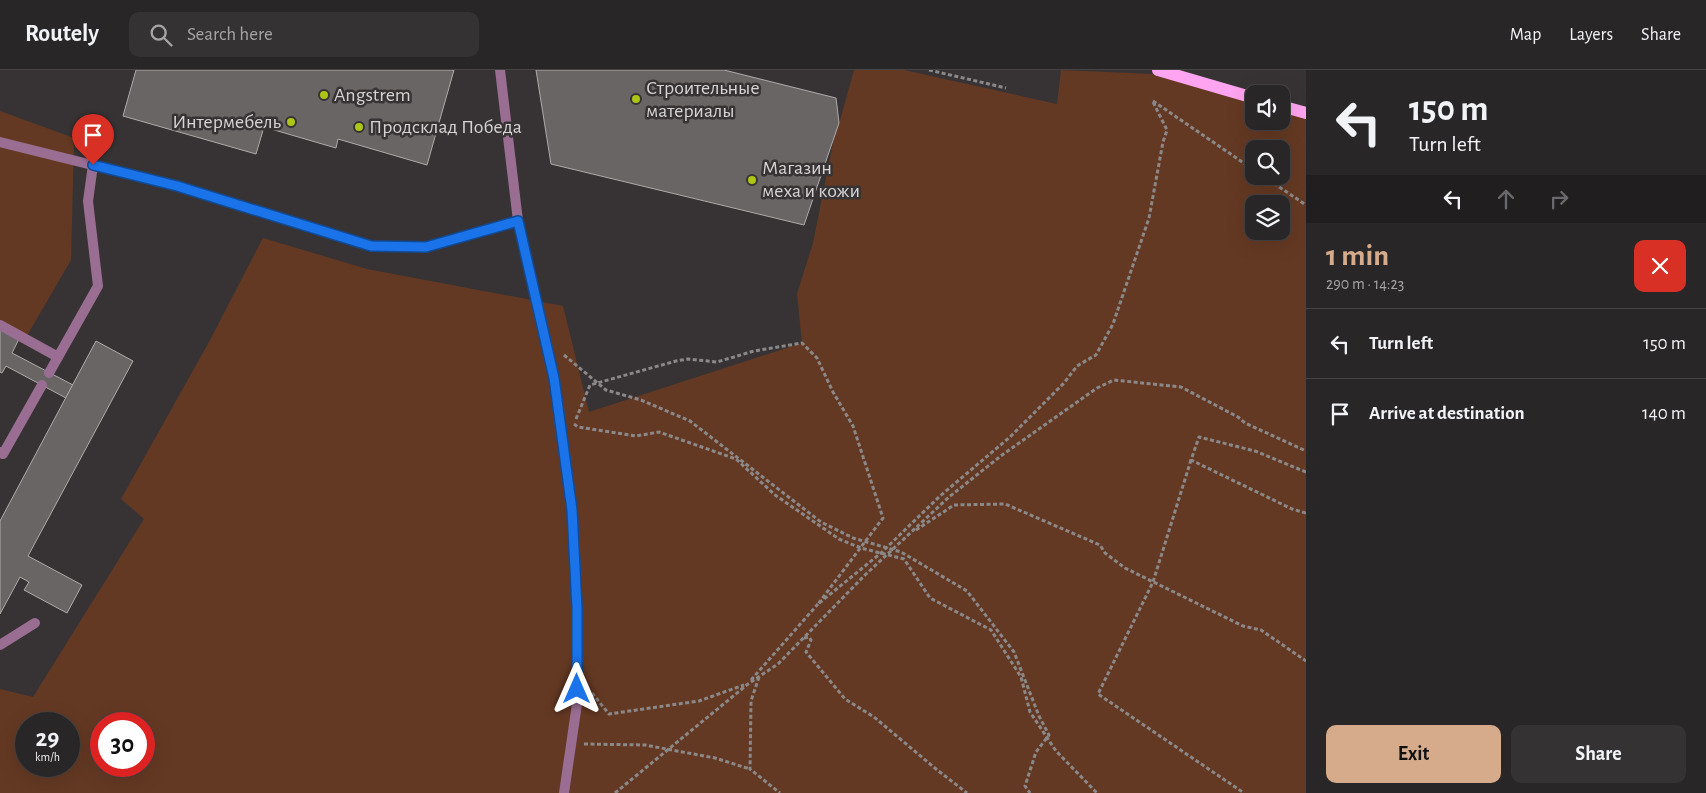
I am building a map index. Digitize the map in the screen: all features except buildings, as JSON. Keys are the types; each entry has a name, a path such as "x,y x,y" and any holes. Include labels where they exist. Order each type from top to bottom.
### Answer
{"main road":[{"path":"1158,70 1245,95"},
{"path":"1290,109 1306,113"}],"street":[{"path":"500,70 518,221 554,378 572,519 577,608 576,704 564,793"},
{"path":"0,142 177,186 371,246 426,247 518,221"},
{"path":"49,373 98,286 88,200 93,165"},
{"path":"0,325 58,357"},
{"path":"1,454 42,385"},
{"path":"0,645 35,624"}],"path":[{"path":"929,70 1006,88"},
{"path":"818,604 881,553 940,496 1010,437 1064,382 1077,366 1096,355 1112,324 1149,218 1163,142 1168,130 1152,100 1245,164"},
{"path":"1276,185 1306,205"},
{"path":"589,690 609,714 700,701 748,684 818,604 861,548 883,518 853,426 833,392 817,358 802,343 754,350 717,362 688,359 676,361 590,385 574,424 578,427 636,436 659,432 736,460 775,495 839,539 861,548 904,560 930,598 991,630 1021,677 1030,712 1056,751 1097,793"},
{"path":"548,346 566,356 606,390 641,400 690,421 821,522 853,538 900,552 967,591 1014,652 1039,716 1049,734 1036,752 1025,786 1030,793"},
{"path":"614,793 748,684 778,664 865,575 948,497 1002,455 1097,388 1114,380 1181,387 1238,417 1246,424 1306,451"},
{"path":"1244,793 1098,694 1153,582 1199,437 1255,451 1306,472"},
{"path":"1191,460 1292,509 1306,513"},
{"path":"887,547 954,505 1005,504 1100,545 1105,553 1125,568 1243,626 1261,630 1306,661"},
{"path":"803,638 809,637 811,640 806,652 845,699 874,717 967,793"},
{"path":"750,769 751,701 759,677"},
{"path":"571,743 646,745 715,758 750,769 780,793"}],"shaded area":[{"path":"854,70 904,70 1057,104 1061,70 1175,75 1245,95 1245,130 1290,130 1290,109 1306,113 1306,793 0,793 0,689 33,697 144,519 121,499 209,342 263,238 367,269 563,306 589,412 802,343 797,294 813,243 837,123 839,124"},
{"path":"0,111 74,138 71,260 25,339 0,325"}],"place":[{"name":"Angstrem","path":"324,95"},
{"name":"Строительные материалы","path":"636,99"},
{"name":"Интермебель","path":"291,122"},
{"name":"Продсклад Победа","path":"359,127"},
{"name":"Магазин меха и кожи","path":"752,180"}],"route":[{"path":"93,165 177,186 371,246 426,247 518,221 554,378 572,510 577,608 577,689"}]}
